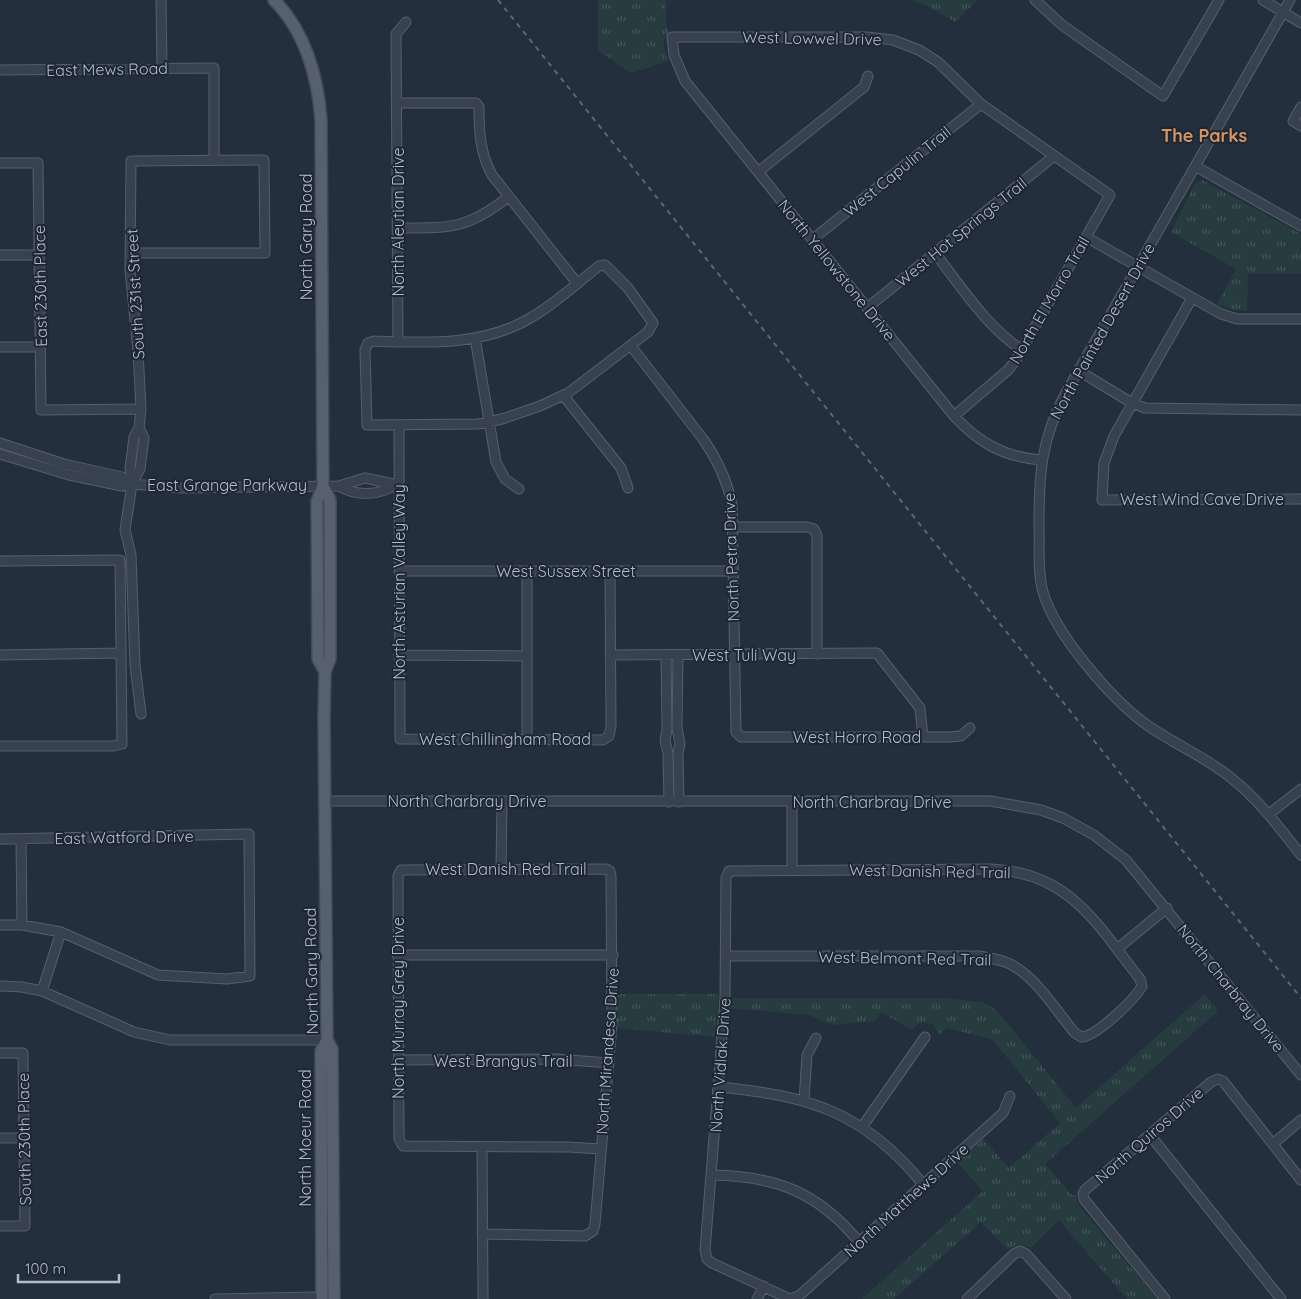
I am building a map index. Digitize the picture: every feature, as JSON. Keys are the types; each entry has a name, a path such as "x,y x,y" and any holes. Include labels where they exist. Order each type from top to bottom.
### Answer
{"main road":[{"name":"North Gary Road","path":"274,0 294,24 313,70 319,96 323,486 330,500 330,659 325,672 325,800 327,1040 332,1048 334,1299"},
{"name":"North Moeur Road","path":"321,1299 321,1051 327,1040"}],"street":[{"path":"162,0 162,69"},
{"path":"1035,0 1062,25 1163,96 1219,0"},
{"path":"1263,0 1301,23"},
{"name":"North Painted Desert Drive","path":"1290,0 1050,424 1041,460 1040,574 1044,593 1057,625 1107,688 1146,725 1213,764 1246,790 1269,814 1301,855"},
{"name":"North Aleutian Drive","path":"398,342 396,34 406,22"},
{"name":"West Lowwel Drive","path":"672,38 867,37 892,40 919,50 938,62 981,104 1110,194"},
{"name":"North Yellowstone Drive","path":"672,38 678,69 685,81 954,416 974,437 988,446 1014,457 1041,460"},
{"name":"East Mews Road","path":"0,70 214,68 214,160"},
{"path":"758,172 864,87 868,76"},
{"path":"397,103 476,103 479,107 483,159 508,197 577,282"},
{"name":"West Capulin Trail","path":"813,239 981,104"},
{"path":"1297,123 1301,107"},
{"name":"West Hot Springs Trail","path":"867,308 1054,156"},
{"path":"131,254 265,254 264,160 214,160"},
{"name":"South 231st Street","path":"141,714 135,665 133,578 126,530 132,484 130,468 134,437 139,428 141,409 131,254 131,161 214,160"},
{"name":"East 230th Place","path":"0,163 38,163 41,410 141,409"},
{"path":"1195,166 1301,226"},
{"name":"North El Morro Trail","path":"954,416 1008,370 1022,350 1110,194"},
{"path":"397,228 458,226 478,219 508,197"},
{"path":"1086,237 1221,314 1237,318 1301,319"},
{"path":"935,254 990,324 1003,338 1022,350"},
{"path":"0,255 39,255"},
{"path":"605,265 653,323 648,332 583,383 563,395 522,413 488,423 367,425 365,350 368,343 374,341 454,341 475,338 515,326 532,317 577,282 599,266 605,265"},
{"path":"1132,403 1192,298"},
{"path":"475,338 496,462 505,479 519,489"},
{"name":"North Petra Drive","path":"630,346 712,452 728,487 732,527 735,727 741,737"},
{"path":"0,347 40,347"},
{"path":"1079,371 1132,403 1156,409 1301,410"},
{"path":"563,395 621,468 628,488"},
{"name":"West Wind Cave Drive","path":"1132,403 1107,452 1103,471 1102,500 1301,499"},
{"name":"North Asturian Valley Way","path":"398,425 396,485 399,572 400,739"},
{"name":"East Grange Parkway","path":"0,443 64,464 122,477 132,484"},
{"name":"East Grange Parkway","path":"0,454 88,480 122,486 132,484 181,488 339,486"},
{"path":"339,486 364,478 383,480 396,485"},
{"path":"370,492 373,485 371,480"},
{"path":"339,486 346,490 365,494 387,490 396,485"},
{"path":"732,527 807,526 814,529 817,536 817,654"},
{"path":"0,561 120,560 122,744 0,746"},
{"name":"West Sussex Street","path":"399,572 733,571"},
{"path":"526,572 527,739"},
{"path":"610,572 610,655"},
{"name":"West Tuli Way","path":"610,655 877,653 920,708 923,738"},
{"path":"0,655 121,654"},
{"path":"399,655 526,656"},
{"name":"West Chillingham Road","path":"400,739 603,740 609,736 611,726 610,655"},
{"path":"666,655 667,729 665,735 668,753 669,802"},
{"path":"678,655 679,802"},
{"name":"West Horro Road","path":"741,737 923,738 961,736 970,728"},
{"path":"665,735 671,731 679,733"},
{"path":"1269,814 1301,789"},
{"name":"North Charbray Drive","path":"325,800 990,802 1041,810 1079,826 1126,860 1301,1075"},
{"path":"501,869 502,802"},
{"path":"792,802 792,870"},
{"name":"East Watford Drive","path":"0,839 249,834 250,976 227,979 158,975 61,932"},
{"path":"21,839 22,925"},
{"name":"West Danish Red Trail","path":"402,870 606,869 610,871"},
{"name":"West Danish Red Trail","path":"729,871 991,869 1027,874 1071,896 1140,979 1142,986 1136,996 1094,1034 1081,1037"},
{"name":"North Murray Grey Drive","path":"402,870 398,876 397,955 399,1139 403,1146 482,1148"},
{"name":"North Mirandesa Drive","path":"482,1234 585,1236 593,1231 609,1063 613,955 610,871"},
{"name":"North Vidlak Drive","path":"729,871 726,878 726,956 719,1087 705,1250 707,1259 712,1263 764,1286"},
{"path":"1117,949 1167,908"},
{"path":"0,925 22,925 61,932 42,991"},
{"path":"397,955 613,955"},
{"name":"West Belmont Red Trail","path":"726,956 979,956 994,959 1009,963 1032,981 1074,1032 1081,1037"},
{"path":"0,986 22,987 42,991 134,1032 170,1040 327,1040"},
{"path":"862,1127 925,1037"},
{"path":"804,1101 807,1054 816,1038"},
{"name":"South 230th Place","path":"0,1053 23,1053 25,1226 0,1226"},
{"name":"West Brangus Trail","path":"398,1060 557,1060 609,1063"},
{"name":"North Quiros Drive","path":"1165,1299 1084,1199 1083,1194 1211,1082 1218,1079 1223,1081 1273,1144"},
{"path":"719,1087 769,1092 804,1101 841,1115 862,1127 902,1160 923,1184"},
{"name":"North Matthews Drive","path":"792,1299 859,1242 1003,1113 1010,1096"},
{"path":"1301,1120 1273,1144 1301,1180"},
{"path":"1150,1135 1281,1299"},
{"path":"0,1138 24,1138"},
{"path":"483,1299 482,1148 568,1147 601,1149"},
{"path":"712,1175 751,1177 795,1189 829,1210 859,1242"},
{"path":"967,1299 1014,1254 1020,1251 1026,1254 1066,1299"},
{"path":"757,1299 764,1286 792,1299"},
{"path":"215,1299 313,1297 321,1299"}],"green space":[{"path":"598,0 666,0 666,23 669,33 663,43 668,61 631,73 598,50"},
{"path":"909,0 977,0 956,22 925,5"},
{"path":"1202,180 1301,234 1301,274 1248,274 1247,311 1233,310 1217,304 1236,269 1171,232 1196,182"},
{"path":"617,994 719,994 715,1037 616,1028"},
{"path":"1205,994 1218,1011 1045,1164 1072,1195 1076,1195 1079,1206 1157,1299 1127,1299 1059,1220 1031,1248 1018,1244 1008,1250 981,1222 894,1299 862,1299 983,1191 957,1162 983,1139 1009,1168 1060,1123 992,1039 947,1028 940,1035 933,1024 927,1023 921,1023 912,1030 881,1012 875,1021 832,1025 809,1015 731,1008 732,998 942,998 981,1002 994,1008 1004,1019 1076,1108"}],"railway":[{"path":"498,0 1301,998"}],"district":[{"name":"The Parks","path":"1204,136"}]}
